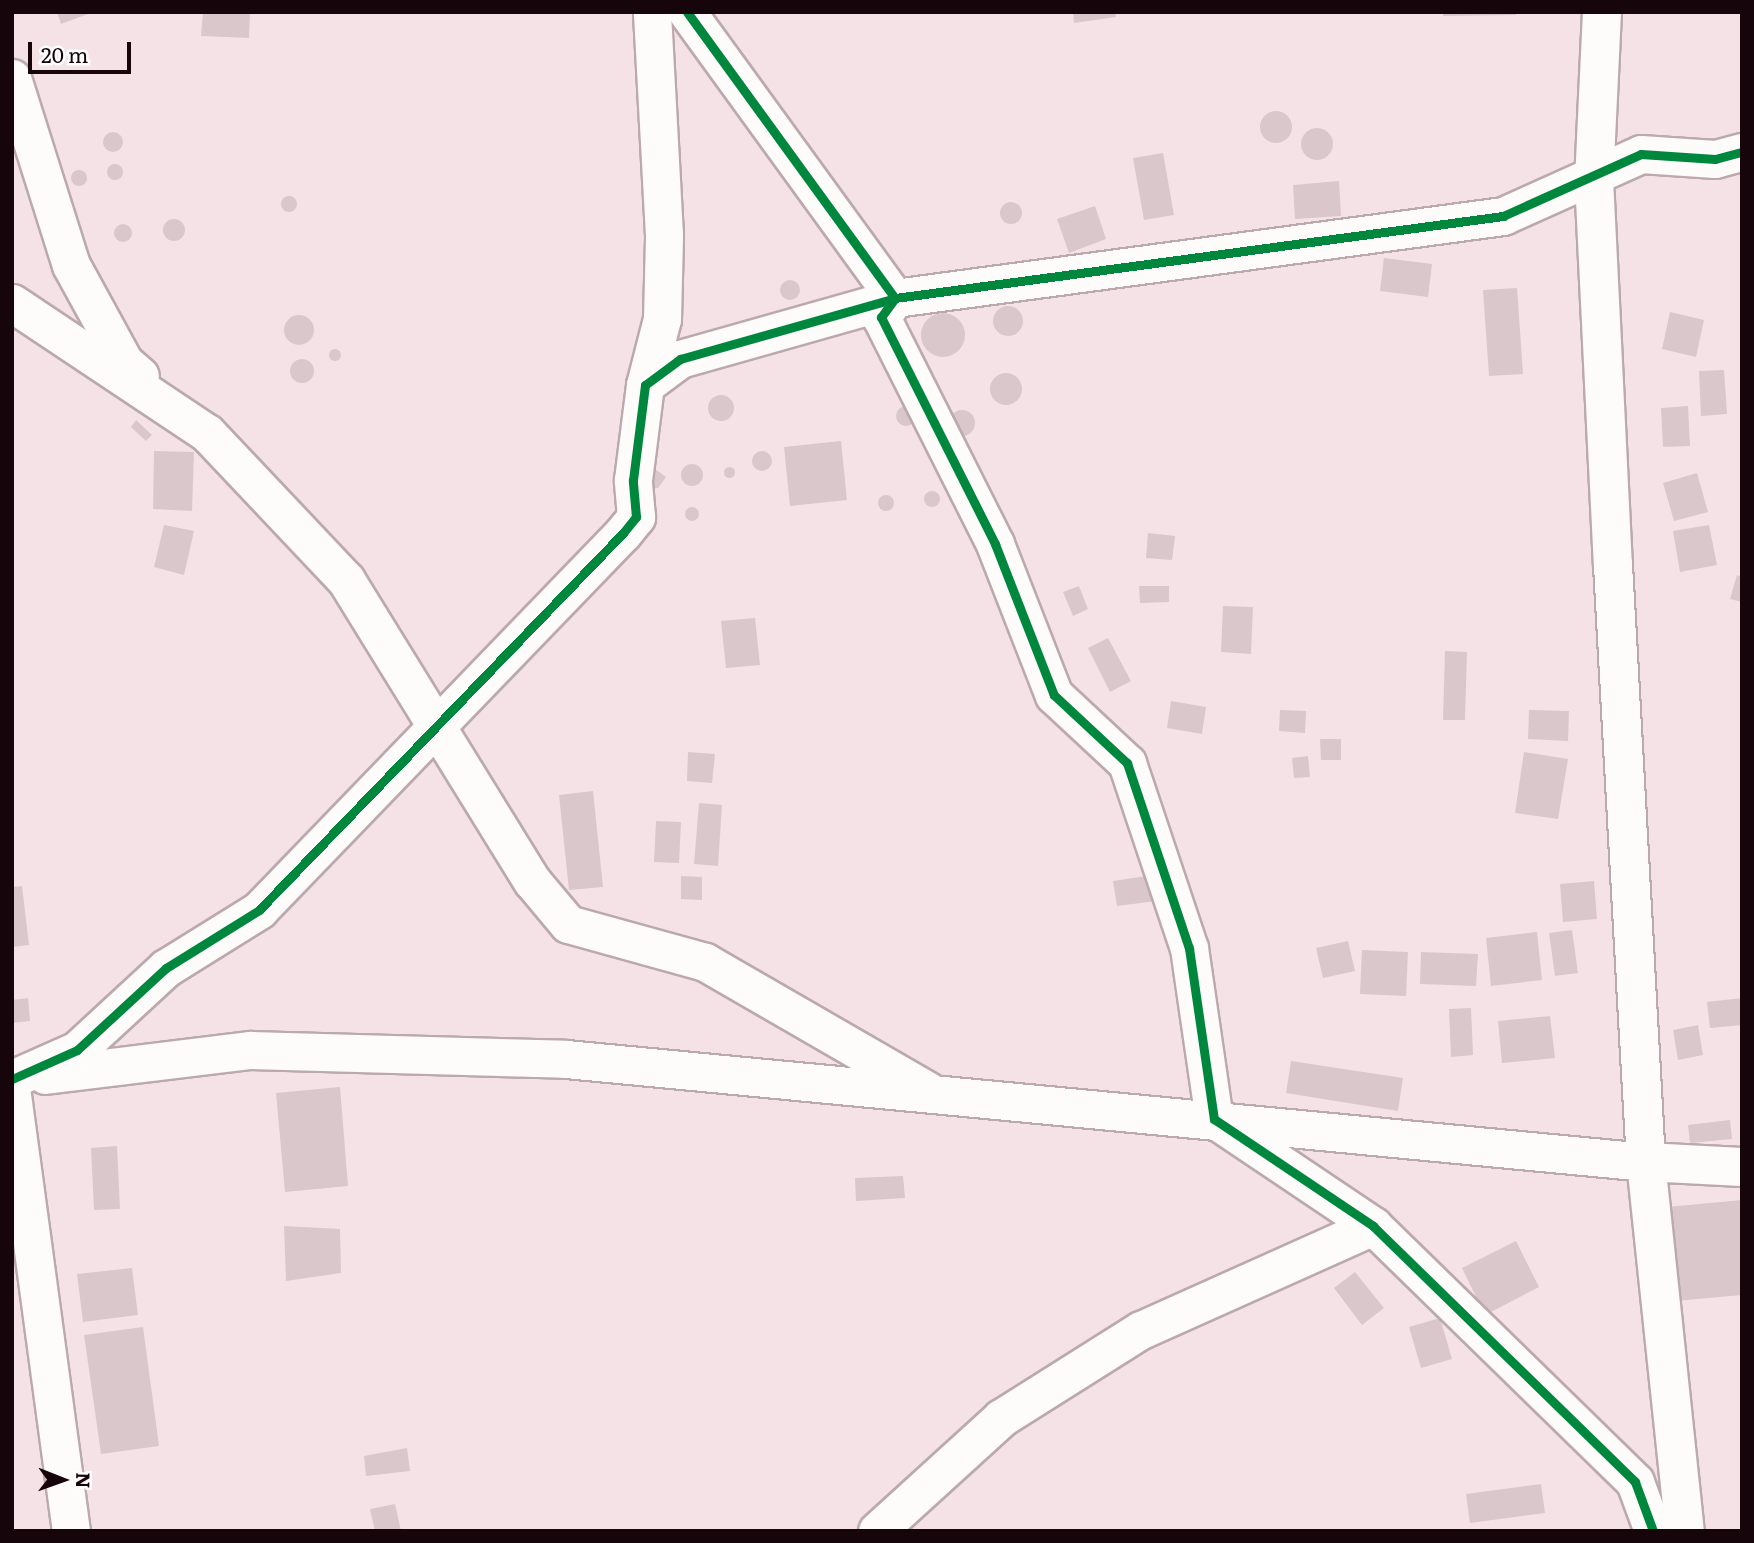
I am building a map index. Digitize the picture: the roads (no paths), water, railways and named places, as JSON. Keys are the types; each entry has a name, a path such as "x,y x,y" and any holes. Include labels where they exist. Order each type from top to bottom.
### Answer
{"main road":[{"path":"1602,12 1594,179 1646,1162 1685,1531"},
{"path":"1646,1162 1742,1167"}],"street":[{"path":"12,1079 77,1050 166,968 259,909 438,729 636,517 633,480 645,385 662,319 664,247 652,12"},
{"path":"687,12 895,298"},
{"path":"12,78 71,265 124,362 207,433 346,580 532,881 568,924 705,962 916,1087 956,1099"},
{"path":"645,385 680,359 895,298 1503,216 1557,188 1594,179 1641,154 1715,159 1742,152"},
{"path":"895,298 881,317 995,544 1054,695 1127,763 1189,948 1214,1119 1373,1226 1635,1482 1653,1531"},
{"path":"12,303 207,433"},
{"path":"12,1079 250,1050 566,1059 956,1099 1214,1119 1646,1162"},
{"path":"12,1095 71,1531"},
{"path":"877,1531 1001,1418 1141,1330 1373,1226"}]}
